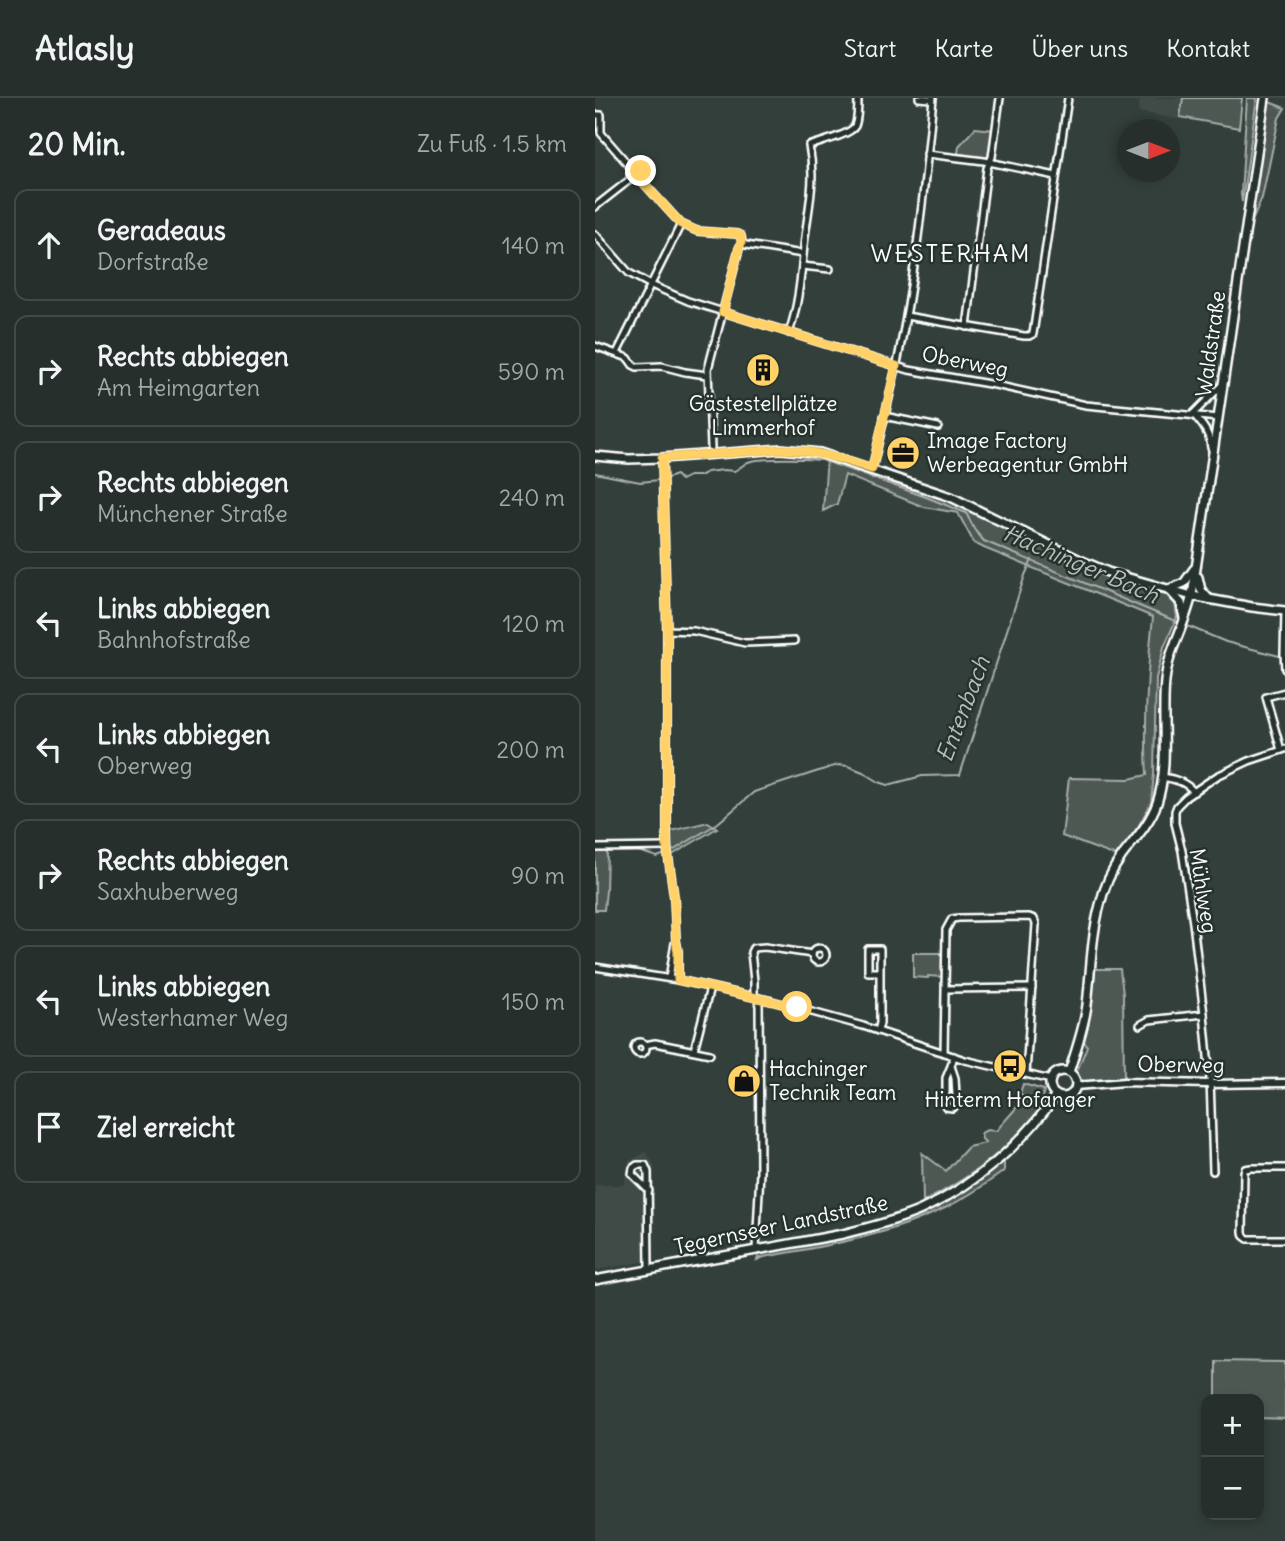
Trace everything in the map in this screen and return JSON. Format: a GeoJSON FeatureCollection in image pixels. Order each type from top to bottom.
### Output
{"type":"FeatureCollection","features":[{"type":"Feature","properties":{"kind":"main road","name":"Waldstraße"},"geometry":{"type":"LineString","coordinates":[[1192,596],[1265,98]]}},
{"type":"Feature","properties":{"kind":"main road"},"geometry":{"type":"LineString","coordinates":[[595,456],[662,458],[781,449],[820,453],[951,497],[1080,561],[1108,572],[1192,596],[1285,611]]}},
{"type":"Feature","properties":{"kind":"main road"},"geometry":{"type":"LineString","coordinates":[[1169,590],[1184,583],[1197,562]]}},
{"type":"Feature","properties":{"kind":"main road"},"geometry":{"type":"LineString","coordinates":[[1197,562],[1201,590],[1209,599]]}},
{"type":"Feature","properties":{"kind":"main road"},"geometry":{"type":"LineString","coordinates":[[1169,590],[1181,603],[1184,622]]}},
{"type":"Feature","properties":{"kind":"main road"},"geometry":{"type":"LineString","coordinates":[[1069,1072],[1086,1015],[1092,944],[1100,903],[1114,868],[1157,805],[1163,776],[1165,681],[1170,658],[1192,596]]}},
{"type":"Feature","properties":{"kind":"main road"},"geometry":{"type":"LineString","coordinates":[[1056,1095],[1051,1088],[1051,1080],[1058,1072],[1069,1072],[1074,1077],[1076,1086]]}},
{"type":"Feature","properties":{"kind":"main road","name":"Tegernseer Landstraße"},"geometry":{"type":"LineString","coordinates":[[595,1280],[843,1234],[921,1210],[976,1177],[1011,1149],[1029,1131],[1056,1095],[1068,1096],[1076,1086]]}},
{"type":"Feature","properties":{"kind":"street"},"geometry":{"type":"LineString","coordinates":[[789,333],[797,308],[813,179],[809,146],[852,130],[858,98]]}},
{"type":"Feature","properties":{"kind":"street"},"geometry":{"type":"LineString","coordinates":[[872,469],[906,316],[927,154],[932,99],[919,98]]}},
{"type":"Feature","properties":{"kind":"street"},"geometry":{"type":"LineString","coordinates":[[967,327],[987,168],[1000,98]]}},
{"type":"Feature","properties":{"kind":"street"},"geometry":{"type":"LineString","coordinates":[[906,316],[1029,336],[1033,334],[1068,99]]}},
{"type":"Feature","properties":{"kind":"street"},"geometry":{"type":"LineString","coordinates":[[595,115],[601,115],[601,133],[633,170]]}},
{"type":"Feature","properties":{"kind":"street"},"geometry":{"type":"LineString","coordinates":[[927,154],[990,162],[1056,176]]}},
{"type":"Feature","properties":{"kind":"street"},"geometry":{"type":"LineString","coordinates":[[632,178],[633,170]]}},
{"type":"Feature","properties":{"kind":"street"},"geometry":{"type":"LineString","coordinates":[[633,170],[640,170],[640,179]]}},
{"type":"Feature","properties":{"kind":"street"},"geometry":{"type":"LineString","coordinates":[[632,178],[640,179]]}},
{"type":"Feature","properties":{"kind":"street"},"geometry":{"type":"LineString","coordinates":[[595,208],[632,178]]}},
{"type":"Feature","properties":{"kind":"street"},"geometry":{"type":"LineString","coordinates":[[640,179],[681,224],[697,231],[741,236],[707,375],[711,448]]}},
{"type":"Feature","properties":{"kind":"street"},"geometry":{"type":"LineString","coordinates":[[617,354],[681,224]]}},
{"type":"Feature","properties":{"kind":"street","name":"Oberweg"},"geometry":{"type":"LineString","coordinates":[[595,234],[629,273],[651,285],[688,301],[896,366],[1078,404],[1218,418]]}},
{"type":"Feature","properties":{"kind":"street"},"geometry":{"type":"LineString","coordinates":[[741,243],[803,254]]}},
{"type":"Feature","properties":{"kind":"street"},"geometry":{"type":"LineString","coordinates":[[802,266],[830,269]]}},
{"type":"Feature","properties":{"kind":"street"},"geometry":{"type":"LineString","coordinates":[[595,346],[628,358],[637,368],[663,366],[707,375]]}},
{"type":"Feature","properties":{"kind":"street"},"geometry":{"type":"LineString","coordinates":[[1212,457],[1210,439],[1204,426],[1193,414],[1222,385]]}},
{"type":"Feature","properties":{"kind":"street"},"geometry":{"type":"LineString","coordinates":[[884,416],[938,427]]}},
{"type":"Feature","properties":{"kind":"street"},"geometry":{"type":"LineString","coordinates":[[662,458],[667,630],[667,847],[674,897],[678,980]]}},
{"type":"Feature","properties":{"kind":"street"},"geometry":{"type":"LineString","coordinates":[[1285,611],[1285,669]]}},
{"type":"Feature","properties":{"kind":"street"},"geometry":{"type":"LineString","coordinates":[[667,630],[694,631],[745,643],[794,641]]}},
{"type":"Feature","properties":{"kind":"street"},"geometry":{"type":"LineString","coordinates":[[1283,750],[1266,697],[1285,692]]}},
{"type":"Feature","properties":{"kind":"street","name":"Mühlweg"},"geometry":{"type":"LineString","coordinates":[[1213,1171],[1204,1014],[1192,912],[1175,815],[1177,806],[1204,785],[1238,766],[1283,750]]}},
{"type":"Feature","properties":{"kind":"street"},"geometry":{"type":"LineString","coordinates":[[1163,776],[1178,780],[1194,792]]}},
{"type":"Feature","properties":{"kind":"street"},"geometry":{"type":"LineString","coordinates":[[595,848],[667,847]]}},
{"type":"Feature","properties":{"kind":"street"},"geometry":{"type":"LineString","coordinates":[[944,1053],[948,924],[952,919],[1029,917],[1036,923],[1025,1074]]}},
{"type":"Feature","properties":{"kind":"street"},"geometry":{"type":"LineString","coordinates":[[669,978],[676,940]]}},
{"type":"Feature","properties":{"kind":"street"},"geometry":{"type":"LineString","coordinates":[[755,1250],[760,1172],[757,998],[751,952],[753,948],[765,947],[812,954]]}},
{"type":"Feature","properties":{"kind":"street"},"geometry":{"type":"LineString","coordinates":[[878,1031],[880,1023],[880,972],[880,949],[869,949],[868,972],[880,972]]}},
{"type":"Feature","properties":{"kind":"street"},"geometry":{"type":"LineString","coordinates":[[595,967],[669,978],[797,1007],[954,1056],[1051,1080]]}},
{"type":"Feature","properties":{"kind":"street"},"geometry":{"type":"LineString","coordinates":[[694,1050],[710,988]]}},
{"type":"Feature","properties":{"kind":"street"},"geometry":{"type":"LineString","coordinates":[[946,989],[1032,989]]}},
{"type":"Feature","properties":{"kind":"street"},"geometry":{"type":"LineString","coordinates":[[1140,1025],[1149,1020],[1204,1014]]}},
{"type":"Feature","properties":{"kind":"street"},"geometry":{"type":"LineString","coordinates":[[645,1045],[655,1043],[710,1054]]}},
{"type":"Feature","properties":{"kind":"street"},"geometry":{"type":"LineString","coordinates":[[950,1066],[955,1078],[955,1095],[958,1101],[952,1108],[946,1107],[943,1102],[946,1078],[950,1066],[954,1056]]}},
{"type":"Feature","properties":{"kind":"street","name":"Oberweg"},"geometry":{"type":"LineString","coordinates":[[1076,1086],[1125,1082],[1285,1083]]}},
{"type":"Feature","properties":{"kind":"street"},"geometry":{"type":"LineString","coordinates":[[649,1191],[632,1174],[637,1165],[642,1164],[647,1169],[649,1191],[649,1270]]}},
{"type":"Feature","properties":{"kind":"street"},"geometry":{"type":"LineString","coordinates":[[1285,1168],[1245,1169],[1243,1232],[1248,1239],[1285,1239]]}},
{"type":"Feature","properties":{"kind":"shaded area"},"geometry":{"type":"Polygon","coordinates":[[[1140,98],[1183,98],[1178,119],[1138,112],[1140,98]]]}},
{"type":"Feature","properties":{"kind":"shaded area"},"geometry":{"type":"Polygon","coordinates":[[[1183,98],[1242,98],[1239,128],[1180,117],[1183,98]]]}},
{"type":"Feature","properties":{"kind":"shaded area"},"geometry":{"type":"Polygon","coordinates":[[[1247,98],[1257,98],[1242,202],[1241,194],[1247,98]]]}},
{"type":"Feature","properties":{"kind":"shaded area"},"geometry":{"type":"Polygon","coordinates":[[[1269,102],[1285,108],[1279,118],[1262,198],[1253,219],[1252,217],[1269,102]]]}},
{"type":"Feature","properties":{"kind":"shaded area"},"geometry":{"type":"Polygon","coordinates":[[[975,128],[994,130],[988,158],[958,154],[959,146],[975,128]]]}},
{"type":"Feature","properties":{"kind":"shaded area"},"geometry":{"type":"Polygon","coordinates":[[[827,457],[949,500],[1079,566],[1136,588],[1166,594],[1175,604],[1177,617],[1164,647],[1156,678],[1151,803],[1138,827],[1116,856],[1062,836],[1069,778],[1129,779],[1147,775],[1147,696],[1153,617],[974,543],[958,513],[924,507],[845,475],[837,504],[823,511],[827,457]]]}},
{"type":"Feature","properties":{"kind":"shaded area"},"geometry":{"type":"Polygon","coordinates":[[[708,822],[717,828],[672,855],[671,831],[708,822]]]}},
{"type":"Feature","properties":{"kind":"shaded area"},"geometry":{"type":"Polygon","coordinates":[[[595,852],[607,852],[604,910],[595,910],[595,852]]]}},
{"type":"Feature","properties":{"kind":"shaded area"},"geometry":{"type":"Polygon","coordinates":[[[913,953],[943,953],[942,977],[913,977],[913,953]]]}},
{"type":"Feature","properties":{"kind":"shaded area"},"geometry":{"type":"Polygon","coordinates":[[[1093,969],[1120,969],[1124,1078],[1085,1081],[1079,1079],[1076,1074],[1087,1046],[1084,1041],[1089,1021],[1093,969]]]}},
{"type":"Feature","properties":{"kind":"shaded area"},"geometry":{"type":"Polygon","coordinates":[[[1023,1084],[1044,1090],[1039,1109],[1032,1119],[986,1163],[923,1202],[922,1153],[946,1171],[968,1147],[986,1143],[981,1133],[987,1130],[996,1131],[1025,1098],[1020,1093],[1023,1084]]]}},
{"type":"Feature","properties":{"kind":"shaded area"},"geometry":{"type":"Polygon","coordinates":[[[646,1152],[654,1165],[652,1257],[649,1261],[595,1270],[595,1185],[624,1185],[628,1162],[646,1152]]]}},
{"type":"Feature","properties":{"kind":"shaded area"},"geometry":{"type":"Polygon","coordinates":[[[1004,1161],[1004,1171],[990,1181],[961,1200],[923,1218],[856,1239],[757,1260],[759,1255],[770,1250],[886,1226],[979,1180],[1004,1161]]]}},
{"type":"Feature","properties":{"kind":"shaded area"},"geometry":{"type":"Polygon","coordinates":[[[1216,1361],[1285,1362],[1285,1419],[1264,1418],[1264,1394],[1216,1394],[1216,1361]]]}},
{"type":"Feature","properties":{"kind":"waterway","name":"Hachinger Bach"},"geometry":{"type":"LineString","coordinates":[[665,479],[676,475],[681,480],[707,472],[734,471],[754,460],[822,460],[966,513],[984,541],[1180,623]]}},
{"type":"Feature","properties":{"kind":"waterway","name":"Hachinger Bach"},"geometry":{"type":"LineString","coordinates":[[595,473],[640,482],[659,480]]}},
{"type":"Feature","properties":{"kind":"waterway","name":"Entenbach"},"geometry":{"type":"LineString","coordinates":[[674,850],[718,823],[754,792],[831,767],[848,766],[888,785],[922,776],[960,775],[1032,560]]}},
{"type":"Feature","properties":{"kind":"waterway","name":"Hachinger Bach"},"geometry":{"type":"LineString","coordinates":[[1185,625],[1226,642],[1283,657]]}},
{"type":"Feature","properties":{"kind":"waterway","name":"Entenbach"},"geometry":{"type":"LineString","coordinates":[[595,851],[636,850],[657,857],[663,855]]}},
{"type":"Feature","properties":{"kind":"place","name":"Gästestellplätze Limmerhof"},"geometry":{"type":"Point","coordinates":[763,370]}},
{"type":"Feature","properties":{"kind":"place","name":"Image Factory Werbeagentur GmbH"},"geometry":{"type":"Point","coordinates":[903,453]}},
{"type":"Feature","properties":{"kind":"place","name":"Hinterm Hofanger"},"geometry":{"type":"Point","coordinates":[1010,1066]}},
{"type":"Feature","properties":{"kind":"place","name":"Hachinger Technik Team"},"geometry":{"type":"Point","coordinates":[744,1081]}},
{"type":"Feature","properties":{"kind":"district","name":"WESTERHAM"},"geometry":{"type":"Point","coordinates":[951,254]}},
{"type":"Feature","properties":{"kind":"route"},"geometry":{"type":"LineString","coordinates":[[641,171],[640,179],[681,224],[697,231],[741,236],[723,312],[896,366],[872,469],[820,453],[796,449],[662,458],[667,630],[667,847],[676,919],[678,980],[797,1007]]}}]}
